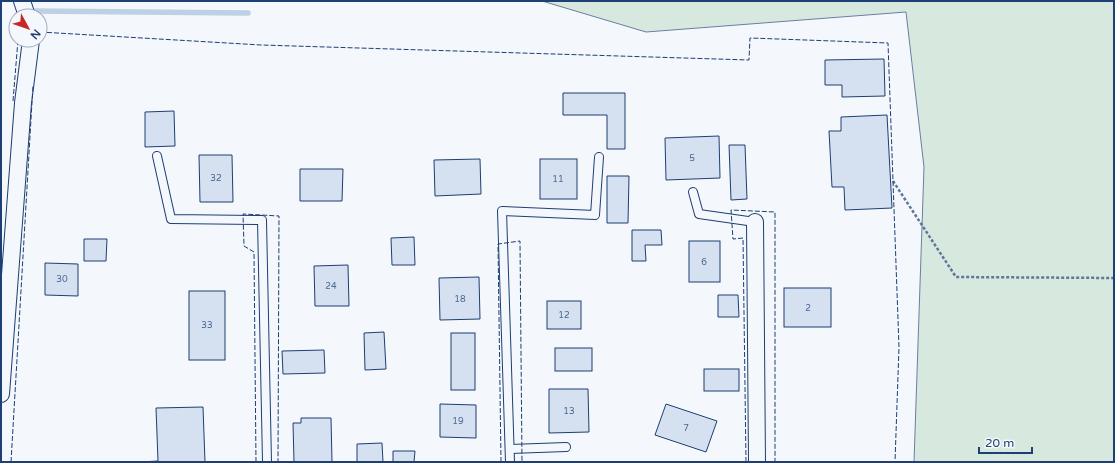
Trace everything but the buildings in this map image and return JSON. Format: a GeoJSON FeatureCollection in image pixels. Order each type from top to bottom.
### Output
{"type":"FeatureCollection","features":[{"type":"Feature","properties":{"kind":"street"},"geometry":{"type":"LineString","coordinates":[[1,394],[23,103],[30,48]]}},
{"type":"Feature","properties":{"kind":"street"},"geometry":{"type":"LineString","coordinates":[[755,222],[757,462]]}},
{"type":"Feature","properties":{"kind":"lane"},"geometry":{"type":"LineString","coordinates":[[157,156],[171,219],[262,220],[267,462]]}},
{"type":"Feature","properties":{"kind":"lane"},"geometry":{"type":"LineString","coordinates":[[510,462],[502,211],[595,215],[599,157]]}},
{"type":"Feature","properties":{"kind":"lane"},"geometry":{"type":"LineString","coordinates":[[693,192],[699,214],[755,222]]}},
{"type":"Feature","properties":{"kind":"lane"},"geometry":{"type":"LineString","coordinates":[[510,449],[566,447]]}},
{"type":"Feature","properties":{"kind":"path"},"geometry":{"type":"LineString","coordinates":[[893,181],[956,277],[1114,278]]}},
{"type":"Feature","properties":{"kind":"shaded area"},"geometry":{"type":"Polygon","coordinates":[[[542,1],[1114,1],[1114,462],[914,462],[924,167],[906,12],[646,32],[542,1]]]}},
{"type":"Feature","properties":{"kind":"waterway"},"geometry":{"type":"LineString","coordinates":[[48,11],[248,13]]}},
{"type":"Feature","properties":{"kind":"fence"},"geometry":{"type":"LineString","coordinates":[[48,32],[261,45],[749,60],[750,38],[888,43],[899,347],[895,462]]}},
{"type":"Feature","properties":{"kind":"fence"},"geometry":{"type":"LineString","coordinates":[[13,101],[17,48]]}},
{"type":"Feature","properties":{"kind":"fence"},"geometry":{"type":"LineString","coordinates":[[11,462],[33,85]]}},
{"type":"Feature","properties":{"kind":"fence"},"geometry":{"type":"LineString","coordinates":[[746,462],[743,238],[733,239],[731,210],[775,212],[775,462]]}},
{"type":"Feature","properties":{"kind":"fence"},"geometry":{"type":"LineString","coordinates":[[256,462],[254,252],[244,246],[243,214],[279,216],[278,462]]}},
{"type":"Feature","properties":{"kind":"fence"},"geometry":{"type":"LineString","coordinates":[[501,462],[498,244],[520,241],[522,462]]}}]}
